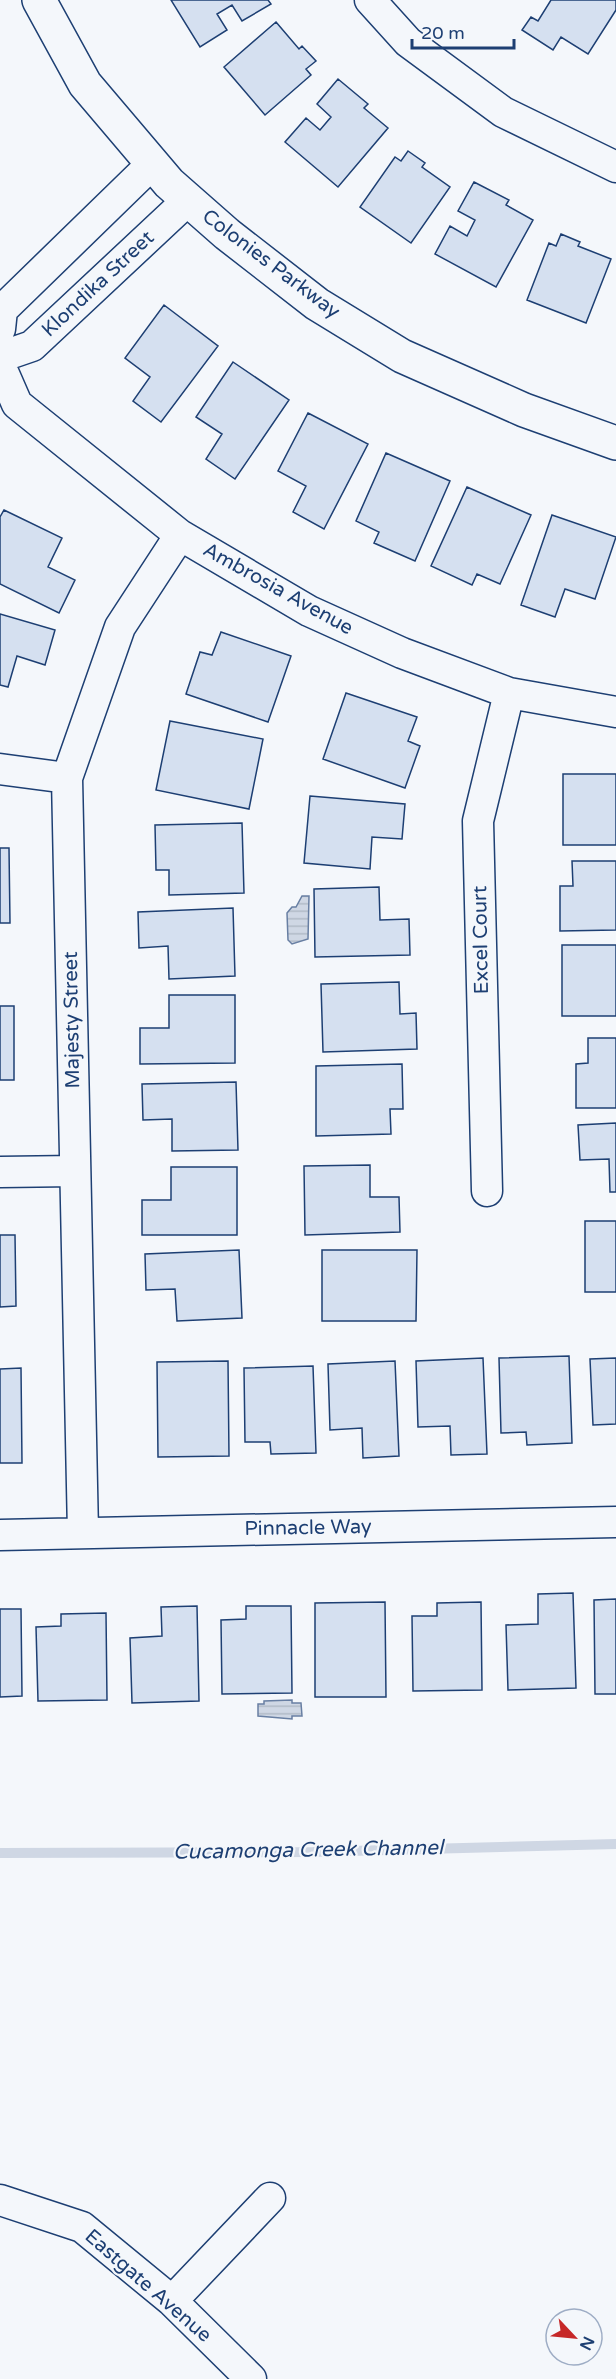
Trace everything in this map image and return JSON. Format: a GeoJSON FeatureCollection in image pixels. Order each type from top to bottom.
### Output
{"type":"FeatureCollection","features":[{"type":"Feature","properties":{"kind":"street","name":"Colonies Parkway"},"geometry":{"type":"LineString","coordinates":[[39,0],[85,84],[153,163],[188,200],[317,304],[402,356],[524,410],[616,443]]}},
{"type":"Feature","properties":{"kind":"street"},"geometry":{"type":"LineString","coordinates":[[370,0],[408,42],[503,112],[616,167]]}},
{"type":"Feature","properties":{"kind":"street"},"geometry":{"type":"LineString","coordinates":[[0,328],[2,310],[153,163]]}},
{"type":"Feature","properties":{"kind":"street","name":"Klondika Street"},"geometry":{"type":"LineString","coordinates":[[0,357],[32,346],[188,200]]}},
{"type":"Feature","properties":{"kind":"street","name":"Ambrosia Avenue"},"geometry":{"type":"LineString","coordinates":[[0,365],[17,404],[180,535],[309,611],[402,653],[509,693],[616,712]]}},
{"type":"Feature","properties":{"kind":"street","name":"Majesty Street"},"geometry":{"type":"LineString","coordinates":[[83,1533],[67,778],[120,627],[180,535]]}},
{"type":"Feature","properties":{"kind":"street","name":"Excel Court"},"geometry":{"type":"LineString","coordinates":[[488,1191],[478,820],[509,693]]}},
{"type":"Feature","properties":{"kind":"street"},"geometry":{"type":"LineString","coordinates":[[0,769],[67,778]]}},
{"type":"Feature","properties":{"kind":"street"},"geometry":{"type":"LineString","coordinates":[[0,1172],[75,1171]]}},
{"type":"Feature","properties":{"kind":"street","name":"Pinnacle Way"},"geometry":{"type":"LineString","coordinates":[[0,1535],[616,1522]]}},
{"type":"Feature","properties":{"kind":"street"},"geometry":{"type":"LineString","coordinates":[[172,2301],[270,2198]]}},
{"type":"Feature","properties":{"kind":"street","name":"Eastgate Avenue"},"geometry":{"type":"LineString","coordinates":[[0,2200],[82,2227],[172,2301],[250,2379]]}},
{"type":"Feature","properties":{"kind":"shaded area"},"geometry":{"type":"Polygon","coordinates":[[[302,896],[309,896],[308,939],[292,944],[288,940],[287,913],[292,907],[296,907],[302,896]]]}},
{"type":"Feature","properties":{"kind":"shaded area"},"geometry":{"type":"Polygon","coordinates":[[[292,1700],[292,1703],[301,1703],[302,1716],[292,1716],[292,1719],[258,1716],[258,1704],[264,1704],[264,1701],[292,1700]]]}},
{"type":"Feature","properties":{"kind":"building"},"geometry":{"type":"Polygon","coordinates":[[[171,0],[268,0],[271,4],[242,21],[232,5],[217,14],[227,30],[200,47],[171,0]]]}},
{"type":"Feature","properties":{"kind":"building"},"geometry":{"type":"Polygon","coordinates":[[[551,0],[616,0],[616,10],[588,54],[561,37],[553,50],[522,30],[531,17],[538,21],[551,0]]]}},
{"type":"Feature","properties":{"kind":"building"},"geometry":{"type":"Polygon","coordinates":[[[276,22],[299,49],[302,46],[316,61],[306,69],[311,75],[265,115],[224,67],[276,22]]]}},
{"type":"Feature","properties":{"kind":"building"},"geometry":{"type":"Polygon","coordinates":[[[338,79],[368,104],[364,108],[388,128],[338,187],[285,142],[306,118],[320,130],[331,117],[317,104],[338,79]]]}},
{"type":"Feature","properties":{"kind":"building"},"geometry":{"type":"Polygon","coordinates":[[[408,151],[425,163],[422,167],[450,187],[411,243],[360,207],[395,157],[401,161],[408,151]]]}},
{"type":"Feature","properties":{"kind":"building"},"geometry":{"type":"Polygon","coordinates":[[[474,182],[509,200],[506,205],[533,220],[496,287],[435,254],[450,226],[467,236],[475,220],[458,211],[474,182]]]}},
{"type":"Feature","properties":{"kind":"building"},"geometry":{"type":"Polygon","coordinates":[[[561,234],[580,242],[578,246],[611,259],[586,323],[527,300],[549,243],[556,246],[561,234]]]}},
{"type":"Feature","properties":{"kind":"building"},"geometry":{"type":"Polygon","coordinates":[[[164,305],[218,346],[161,422],[133,401],[150,377],[125,358],[164,305]]]}},
{"type":"Feature","properties":{"kind":"building"},"geometry":{"type":"Polygon","coordinates":[[[233,362],[289,400],[235,479],[206,459],[222,434],[196,417],[233,362]]]}},
{"type":"Feature","properties":{"kind":"building"},"geometry":{"type":"Polygon","coordinates":[[[308,413],[368,444],[324,529],[293,512],[306,486],[278,471],[308,413]]]}},
{"type":"Feature","properties":{"kind":"building"},"geometry":{"type":"Polygon","coordinates":[[[386,453],[450,481],[415,561],[374,543],[379,532],[356,521],[386,453]]]}},
{"type":"Feature","properties":{"kind":"building"},"geometry":{"type":"Polygon","coordinates":[[[467,487],[531,515],[500,584],[477,574],[472,585],[431,566],[467,487]]]}},
{"type":"Feature","properties":{"kind":"building"},"geometry":{"type":"Polygon","coordinates":[[[4,510],[62,538],[48,567],[75,580],[59,613],[0,584],[0,517],[4,510]]]}},
{"type":"Feature","properties":{"kind":"building"},"geometry":{"type":"Polygon","coordinates":[[[552,515],[616,537],[595,599],[565,589],[555,617],[521,605],[552,515]]]}},
{"type":"Feature","properties":{"kind":"building"},"geometry":{"type":"Polygon","coordinates":[[[0,614],[55,630],[45,665],[17,656],[8,687],[0,685],[0,614]]]}},
{"type":"Feature","properties":{"kind":"building"},"geometry":{"type":"Polygon","coordinates":[[[221,632],[291,656],[268,722],[186,694],[200,652],[212,655],[221,632]]]}},
{"type":"Feature","properties":{"kind":"building"},"geometry":{"type":"Polygon","coordinates":[[[346,693],[417,717],[408,741],[420,746],[405,788],[323,759],[346,693]]]}},
{"type":"Feature","properties":{"kind":"building"},"geometry":{"type":"Polygon","coordinates":[[[170,721],[263,739],[249,809],[156,790],[170,721]]]}},
{"type":"Feature","properties":{"kind":"building"},"geometry":{"type":"Polygon","coordinates":[[[563,774],[616,774],[616,845],[563,845],[563,774]]]}},
{"type":"Feature","properties":{"kind":"building"},"geometry":{"type":"Polygon","coordinates":[[[310,796],[405,804],[402,839],[372,837],[370,869],[304,863],[310,796]]]}},
{"type":"Feature","properties":{"kind":"building"},"geometry":{"type":"Polygon","coordinates":[[[242,823],[244,893],[169,895],[169,870],[156,870],[155,825],[242,823]]]}},
{"type":"Feature","properties":{"kind":"building"},"geometry":{"type":"Polygon","coordinates":[[[0,848],[9,848],[10,923],[0,923],[0,848]]]}},
{"type":"Feature","properties":{"kind":"building"},"geometry":{"type":"Polygon","coordinates":[[[572,861],[616,861],[616,930],[560,931],[560,886],[573,886],[572,861]]]}},
{"type":"Feature","properties":{"kind":"building"},"geometry":{"type":"Polygon","coordinates":[[[379,887],[380,920],[409,919],[410,955],[315,957],[314,889],[379,887]]]}},
{"type":"Feature","properties":{"kind":"building"},"geometry":{"type":"Polygon","coordinates":[[[233,908],[235,976],[169,979],[168,946],[139,948],[138,912],[233,908]]]}},
{"type":"Feature","properties":{"kind":"building"},"geometry":{"type":"Polygon","coordinates":[[[562,945],[616,945],[616,1016],[562,1016],[562,945]]]}},
{"type":"Feature","properties":{"kind":"building"},"geometry":{"type":"Polygon","coordinates":[[[399,982],[400,1014],[416,1013],[417,1049],[323,1052],[321,984],[399,982]]]}},
{"type":"Feature","properties":{"kind":"building"},"geometry":{"type":"Polygon","coordinates":[[[169,995],[235,995],[235,1063],[140,1064],[140,1028],[169,1028],[169,995]]]}},
{"type":"Feature","properties":{"kind":"building"},"geometry":{"type":"Polygon","coordinates":[[[0,1006],[14,1006],[14,1080],[0,1080],[0,1006]]]}},
{"type":"Feature","properties":{"kind":"building"},"geometry":{"type":"Polygon","coordinates":[[[588,1038],[616,1038],[616,1108],[576,1108],[576,1064],[588,1063],[588,1038]]]}},
{"type":"Feature","properties":{"kind":"building"},"geometry":{"type":"Polygon","coordinates":[[[402,1064],[403,1109],[390,1109],[391,1134],[316,1136],[316,1066],[402,1064]]]}},
{"type":"Feature","properties":{"kind":"building"},"geometry":{"type":"Polygon","coordinates":[[[236,1082],[238,1150],[172,1151],[172,1119],[143,1120],[142,1084],[236,1082]]]}},
{"type":"Feature","properties":{"kind":"building"},"geometry":{"type":"Polygon","coordinates":[[[616,1123],[616,1192],[610,1192],[609,1159],[580,1160],[578,1125],[616,1123]]]}},
{"type":"Feature","properties":{"kind":"building"},"geometry":{"type":"Polygon","coordinates":[[[370,1165],[370,1197],[399,1197],[400,1232],[305,1235],[304,1166],[370,1165]]]}},
{"type":"Feature","properties":{"kind":"building"},"geometry":{"type":"Polygon","coordinates":[[[171,1167],[237,1167],[237,1235],[142,1235],[142,1200],[171,1200],[171,1167]]]}},
{"type":"Feature","properties":{"kind":"building"},"geometry":{"type":"Polygon","coordinates":[[[585,1221],[616,1221],[616,1292],[585,1292],[585,1221]]]}},
{"type":"Feature","properties":{"kind":"building"},"geometry":{"type":"Polygon","coordinates":[[[0,1235],[15,1235],[16,1306],[0,1307],[0,1235]]]}},
{"type":"Feature","properties":{"kind":"building"},"geometry":{"type":"Polygon","coordinates":[[[239,1250],[242,1318],[177,1321],[175,1289],[146,1290],[145,1254],[239,1250]]]}},
{"type":"Feature","properties":{"kind":"building"},"geometry":{"type":"Polygon","coordinates":[[[322,1250],[417,1250],[416,1321],[322,1321],[322,1250]]]}},
{"type":"Feature","properties":{"kind":"building"},"geometry":{"type":"Polygon","coordinates":[[[569,1356],[572,1443],[527,1445],[526,1432],[501,1433],[499,1358],[569,1356]]]}},
{"type":"Feature","properties":{"kind":"building"},"geometry":{"type":"Polygon","coordinates":[[[483,1358],[487,1454],[451,1455],[450,1426],[418,1427],[416,1361],[483,1358]]]}},
{"type":"Feature","properties":{"kind":"building"},"geometry":{"type":"Polygon","coordinates":[[[616,1358],[616,1424],[593,1425],[590,1359],[616,1358]]]}},
{"type":"Feature","properties":{"kind":"building"},"geometry":{"type":"Polygon","coordinates":[[[228,1361],[229,1456],[158,1457],[157,1362],[228,1361]]]}},
{"type":"Feature","properties":{"kind":"building"},"geometry":{"type":"Polygon","coordinates":[[[395,1361],[399,1456],[363,1458],[362,1428],[330,1430],[328,1364],[395,1361]]]}},
{"type":"Feature","properties":{"kind":"building"},"geometry":{"type":"Polygon","coordinates":[[[313,1366],[316,1453],[271,1454],[270,1442],[245,1442],[244,1368],[313,1366]]]}},
{"type":"Feature","properties":{"kind":"building"},"geometry":{"type":"Polygon","coordinates":[[[21,1368],[22,1463],[0,1463],[0,1369],[21,1368]]]}},
{"type":"Feature","properties":{"kind":"building"},"geometry":{"type":"Polygon","coordinates":[[[573,1593],[576,1688],[508,1690],[506,1625],[538,1624],[538,1594],[573,1593]]]}},
{"type":"Feature","properties":{"kind":"building"},"geometry":{"type":"Polygon","coordinates":[[[616,1599],[616,1694],[595,1694],[594,1600],[616,1599]]]}},
{"type":"Feature","properties":{"kind":"building"},"geometry":{"type":"Polygon","coordinates":[[[385,1602],[386,1697],[315,1697],[315,1603],[385,1602]]]}},
{"type":"Feature","properties":{"kind":"building"},"geometry":{"type":"Polygon","coordinates":[[[481,1602],[482,1690],[413,1691],[412,1616],[437,1616],[437,1603],[481,1602]]]}},
{"type":"Feature","properties":{"kind":"building"},"geometry":{"type":"Polygon","coordinates":[[[197,1606],[199,1701],[132,1703],[130,1638],[162,1636],[161,1607],[197,1606]]]}},
{"type":"Feature","properties":{"kind":"building"},"geometry":{"type":"Polygon","coordinates":[[[246,1606],[291,1606],[292,1693],[222,1694],[221,1620],[246,1619],[246,1606]]]}},
{"type":"Feature","properties":{"kind":"building"},"geometry":{"type":"Polygon","coordinates":[[[0,1609],[21,1609],[22,1696],[0,1697],[0,1609]]]}},
{"type":"Feature","properties":{"kind":"building"},"geometry":{"type":"Polygon","coordinates":[[[106,1613],[107,1700],[38,1701],[36,1627],[61,1626],[61,1614],[106,1613]]]}},
{"type":"Feature","properties":{"kind":"waterway","name":"Cucamonga Creek Channel"},"geometry":{"type":"LineString","coordinates":[[0,1853],[313,1852],[616,1844]]}}]}
